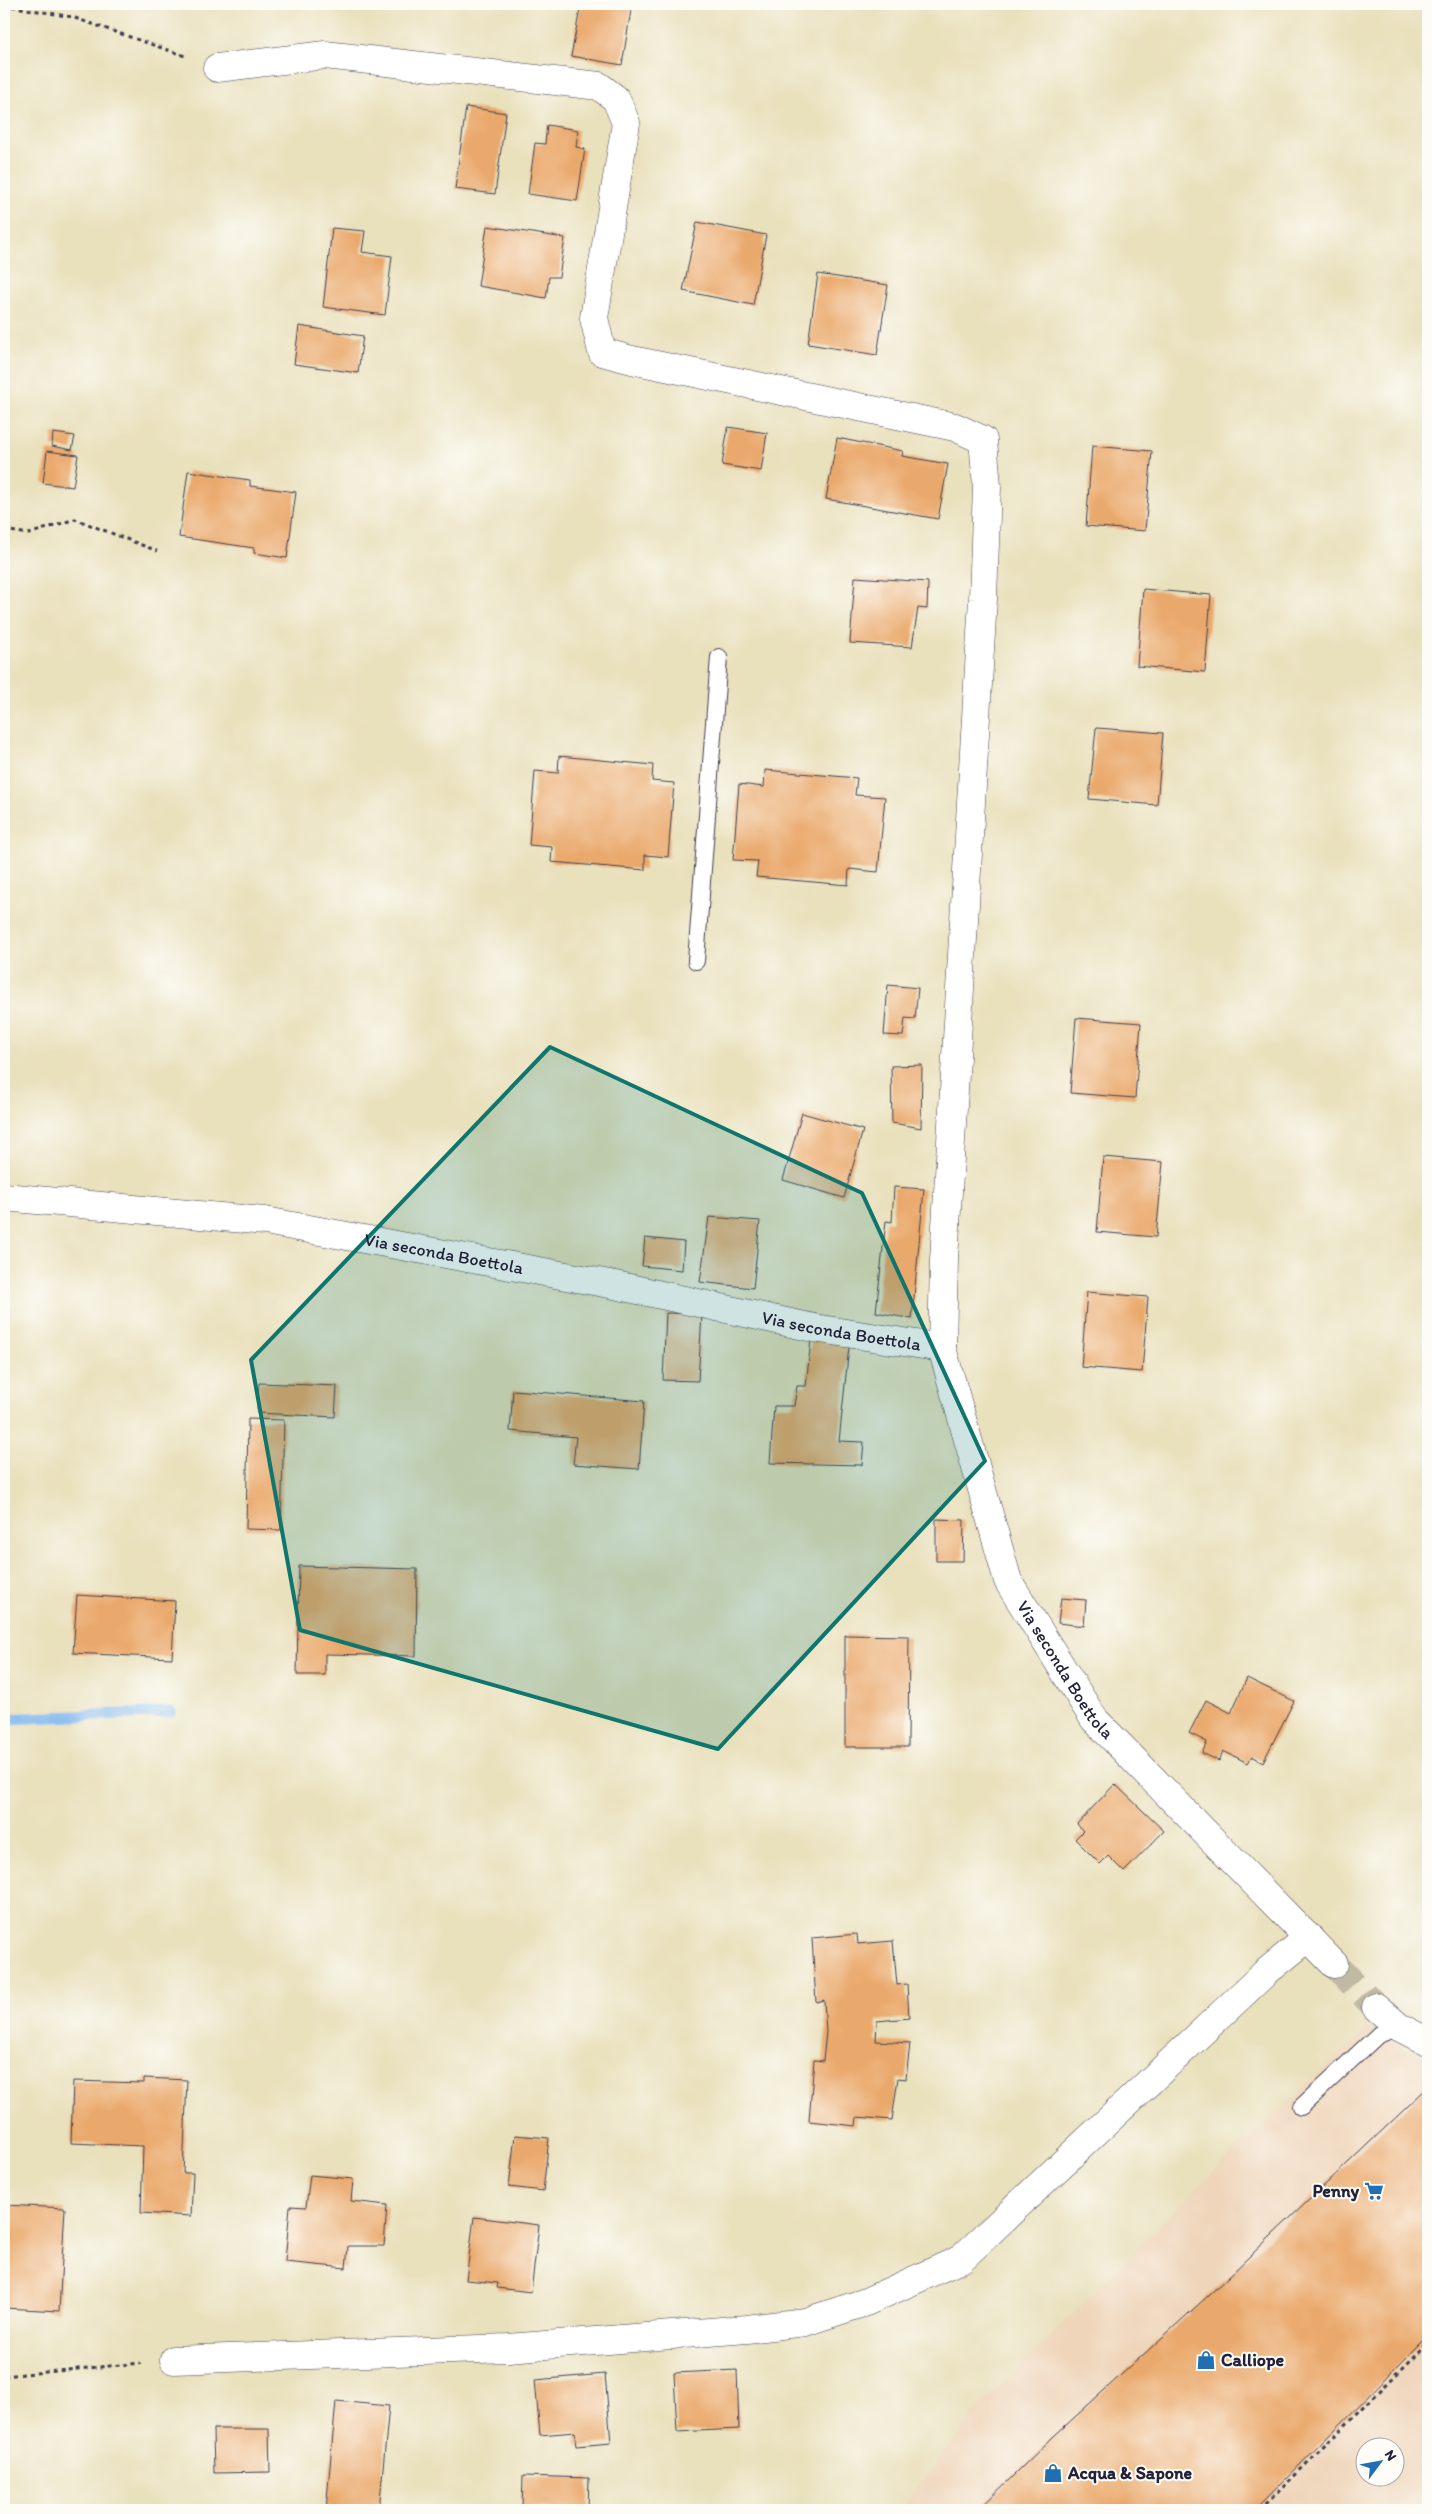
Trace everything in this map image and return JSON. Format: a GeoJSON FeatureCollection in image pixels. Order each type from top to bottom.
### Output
{"type":"FeatureCollection","features":[{"type":"Feature","properties":{"kind":"street"},"geometry":{"type":"LineString","coordinates":[[218,68],[325,55],[599,86],[616,99],[626,123],[594,318],[602,352],[632,360],[955,427],[983,440],[987,486],[983,599],[944,1260],[942,1348]]}},
{"type":"Feature","properties":{"kind":"street","name":"Via seconda Boettola"},"geometry":{"type":"LineString","coordinates":[[4,1197],[264,1221],[615,1285],[814,1328],[942,1348],[1008,1581],[1094,1718],[1334,1964]]}},
{"type":"Feature","properties":{"kind":"street"},"geometry":{"type":"LineString","coordinates":[[174,2360],[508,2348],[746,2329],[805,2322],[866,2302],[962,2258],[1265,1973],[1308,1938]]}},
{"type":"Feature","properties":{"kind":"street"},"geometry":{"type":"LineString","coordinates":[[1376,2007],[1400,2027],[1428,2042]]}},
{"type":"Feature","properties":{"kind":"lane"},"geometry":{"type":"LineString","coordinates":[[696,962],[719,657]]}},
{"type":"Feature","properties":{"kind":"lane"},"geometry":{"type":"LineString","coordinates":[[1301,2107],[1378,2035],[1400,2027]]}},
{"type":"Feature","properties":{"kind":"path"},"geometry":{"type":"LineString","coordinates":[[4,5],[72,16],[218,68]]}},
{"type":"Feature","properties":{"kind":"path"},"geometry":{"type":"LineString","coordinates":[[4,530],[29,534],[74,519],[157,551]]}},
{"type":"Feature","properties":{"kind":"path"},"geometry":{"type":"LineString","coordinates":[[1260,2510],[1428,2343]]}},
{"type":"Feature","properties":{"kind":"path"},"geometry":{"type":"LineString","coordinates":[[4,2376],[174,2360]]}},
{"type":"Feature","properties":{"kind":"highlighted area"},"geometry":{"type":"Polygon","coordinates":[[[550,1047],[862,1193],[985,1461],[718,1749],[300,1630],[251,1360],[550,1047]]]}},
{"type":"Feature","properties":{"kind":"shaded area"},"geometry":{"type":"Polygon","coordinates":[[[1367,2029],[1428,2059],[1428,2510],[900,2510],[980,2407],[1230,2155],[1367,2029]]]}},
{"type":"Feature","properties":{"kind":"building"},"geometry":{"type":"Polygon","coordinates":[[[581,4],[632,4],[622,65],[571,56],[581,4]]]}},
{"type":"Feature","properties":{"kind":"building"},"geometry":{"type":"Polygon","coordinates":[[[466,107],[506,113],[495,194],[455,189],[466,107]]]}},
{"type":"Feature","properties":{"kind":"building"},"geometry":{"type":"Polygon","coordinates":[[[547,125],[578,130],[576,147],[585,149],[577,201],[528,194],[535,143],[545,144],[547,125]]]}},
{"type":"Feature","properties":{"kind":"building"},"geometry":{"type":"Polygon","coordinates":[[[697,222],[766,235],[753,305],[683,291],[697,222]]]}},
{"type":"Feature","properties":{"kind":"building"},"geometry":{"type":"Polygon","coordinates":[[[487,226],[565,238],[559,277],[549,277],[546,298],[478,286],[487,226]]]}},
{"type":"Feature","properties":{"kind":"building"},"geometry":{"type":"Polygon","coordinates":[[[332,228],[365,231],[362,252],[392,256],[385,315],[323,307],[332,228]]]}},
{"type":"Feature","properties":{"kind":"building"},"geometry":{"type":"Polygon","coordinates":[[[818,274],[888,285],[877,355],[808,344],[818,274]]]}},
{"type":"Feature","properties":{"kind":"building"},"geometry":{"type":"Polygon","coordinates":[[[299,326],[363,336],[358,373],[294,364],[299,326]]]}},
{"type":"Feature","properties":{"kind":"building"},"geometry":{"type":"Polygon","coordinates":[[[728,427],[767,433],[761,471],[722,465],[728,427]]]}},
{"type":"Feature","properties":{"kind":"building"},"geometry":{"type":"Polygon","coordinates":[[[53,433],[75,436],[72,450],[52,446],[53,433]]]}},
{"type":"Feature","properties":{"kind":"building"},"geometry":{"type":"Polygon","coordinates":[[[837,438],[903,451],[902,456],[948,464],[938,519],[826,499],[837,438]]]}},
{"type":"Feature","properties":{"kind":"building"},"geometry":{"type":"Polygon","coordinates":[[[1092,446],[1152,451],[1145,531],[1086,526],[1092,446]]]}},
{"type":"Feature","properties":{"kind":"building"},"geometry":{"type":"Polygon","coordinates":[[[47,451],[78,455],[73,487],[43,483],[47,451]]]}},
{"type":"Feature","properties":{"kind":"building"},"geometry":{"type":"Polygon","coordinates":[[[188,471],[250,480],[250,486],[296,492],[287,558],[254,553],[254,548],[179,537],[188,471]]]}},
{"type":"Feature","properties":{"kind":"building"},"geometry":{"type":"Polygon","coordinates":[[[855,577],[928,582],[927,609],[918,608],[912,647],[850,643],[855,577]]]}},
{"type":"Feature","properties":{"kind":"building"},"geometry":{"type":"Polygon","coordinates":[[[1143,589],[1211,595],[1205,672],[1137,666],[1143,589]]]}},
{"type":"Feature","properties":{"kind":"building"},"geometry":{"type":"Polygon","coordinates":[[[1096,728],[1163,733],[1157,805],[1089,799],[1096,728]]]}},
{"type":"Feature","properties":{"kind":"building"},"geometry":{"type":"Polygon","coordinates":[[[559,756],[653,765],[652,781],[674,783],[668,857],[645,855],[645,870],[551,862],[552,847],[529,845],[535,771],[558,773],[559,756]]]}},
{"type":"Feature","properties":{"kind":"building"},"geometry":{"type":"Polygon","coordinates":[[[765,770],[857,778],[855,795],[885,797],[878,872],[849,869],[848,885],[756,877],[758,861],[733,860],[739,784],[764,787],[765,770]]]}},
{"type":"Feature","properties":{"kind":"building"},"geometry":{"type":"Polygon","coordinates":[[[888,985],[918,988],[915,1019],[905,1018],[903,1036],[884,1035],[888,985]]]}},
{"type":"Feature","properties":{"kind":"building"},"geometry":{"type":"Polygon","coordinates":[[[1076,1018],[1141,1023],[1135,1098],[1070,1093],[1076,1018]]]}},
{"type":"Feature","properties":{"kind":"building"},"geometry":{"type":"Polygon","coordinates":[[[922,1065],[921,1128],[892,1123],[891,1066],[922,1065]]]}},
{"type":"Feature","properties":{"kind":"building"},"geometry":{"type":"Polygon","coordinates":[[[802,1113],[863,1130],[844,1198],[783,1180],[802,1113]]]}},
{"type":"Feature","properties":{"kind":"building"},"geometry":{"type":"Polygon","coordinates":[[[1103,1157],[1163,1162],[1156,1237],[1097,1232],[1103,1157]]]}},
{"type":"Feature","properties":{"kind":"building"},"geometry":{"type":"Polygon","coordinates":[[[894,1187],[924,1189],[912,1319],[876,1312],[886,1221],[892,1222],[894,1187]]]}},
{"type":"Feature","properties":{"kind":"building"},"geometry":{"type":"Polygon","coordinates":[[[709,1217],[760,1221],[753,1288],[700,1282],[709,1217]]]}},
{"type":"Feature","properties":{"kind":"building"},"geometry":{"type":"Polygon","coordinates":[[[645,1238],[684,1242],[682,1270],[642,1266],[645,1238]]]}},
{"type":"Feature","properties":{"kind":"building"},"geometry":{"type":"Polygon","coordinates":[[[1087,1292],[1148,1297],[1142,1372],[1081,1367],[1087,1292]]]}},
{"type":"Feature","properties":{"kind":"building"},"geometry":{"type":"Polygon","coordinates":[[[666,1313],[702,1314],[698,1381],[663,1380],[666,1313]]]}},
{"type":"Feature","properties":{"kind":"building"},"geometry":{"type":"Polygon","coordinates":[[[812,1330],[850,1337],[839,1441],[864,1442],[862,1465],[770,1463],[774,1406],[794,1406],[797,1386],[806,1386],[812,1330]]]}},
{"type":"Feature","properties":{"kind":"building"},"geometry":{"type":"Polygon","coordinates":[[[259,1383],[337,1386],[335,1417],[257,1413],[259,1383]]]}},
{"type":"Feature","properties":{"kind":"building"},"geometry":{"type":"Polygon","coordinates":[[[513,1390],[644,1401],[639,1469],[573,1464],[576,1437],[510,1431],[513,1390]]]}},
{"type":"Feature","properties":{"kind":"building"},"geometry":{"type":"Polygon","coordinates":[[[248,1419],[284,1420],[281,1530],[246,1529],[248,1419]]]}},
{"type":"Feature","properties":{"kind":"building"},"geometry":{"type":"Polygon","coordinates":[[[936,1519],[964,1520],[963,1561],[936,1561],[936,1519]]]}},
{"type":"Feature","properties":{"kind":"building"},"geometry":{"type":"Polygon","coordinates":[[[299,1566],[417,1569],[416,1656],[325,1654],[325,1675],[297,1675],[299,1566]]]}},
{"type":"Feature","properties":{"kind":"building"},"geometry":{"type":"Polygon","coordinates":[[[77,1595],[175,1601],[172,1658],[73,1653],[77,1595]]]}},
{"type":"Feature","properties":{"kind":"building"},"geometry":{"type":"Polygon","coordinates":[[[1061,1598],[1086,1600],[1084,1626],[1058,1623],[1061,1598]]]}},
{"type":"Feature","properties":{"kind":"building"},"geometry":{"type":"Polygon","coordinates":[[[845,1635],[909,1636],[908,1747],[845,1747],[845,1635]]]}},
{"type":"Feature","properties":{"kind":"building"},"geometry":{"type":"Polygon","coordinates":[[[1247,1678],[1294,1701],[1263,1762],[1252,1756],[1248,1763],[1223,1751],[1219,1761],[1202,1753],[1207,1742],[1189,1733],[1206,1700],[1231,1713],[1247,1678]]]}},
{"type":"Feature","properties":{"kind":"building"},"geometry":{"type":"Polygon","coordinates":[[[1115,1784],[1164,1831],[1124,1872],[1108,1856],[1100,1864],[1075,1839],[1083,1831],[1077,1824],[1115,1784]]]}},
{"type":"Feature","properties":{"kind":"building"},"geometry":{"type":"Polygon","coordinates":[[[857,1934],[858,1944],[893,1941],[897,1985],[907,1984],[909,2018],[877,2021],[876,2041],[910,2043],[906,2079],[898,2078],[892,2120],[857,2117],[856,2126],[809,2121],[814,2060],[823,2061],[826,2032],[824,2000],[816,2002],[812,1938],[857,1934]]]}},
{"type":"Feature","properties":{"kind":"building"},"geometry":{"type":"Polygon","coordinates":[[[144,2078],[187,2080],[183,2173],[193,2173],[191,2216],[141,2213],[143,2146],[71,2143],[73,2081],[144,2083],[144,2078]]]}},
{"type":"Feature","properties":{"kind":"building"},"geometry":{"type":"Polygon","coordinates":[[[1428,2087],[1428,2336],[1255,2510],[978,2510],[1054,2436],[1210,2294],[1428,2087]]]}},
{"type":"Feature","properties":{"kind":"building"},"geometry":{"type":"Polygon","coordinates":[[[515,2135],[549,2138],[543,2191],[509,2187],[515,2135]]]}},
{"type":"Feature","properties":{"kind":"building"},"geometry":{"type":"Polygon","coordinates":[[[310,2175],[353,2179],[351,2201],[387,2205],[384,2246],[348,2246],[346,2268],[285,2262],[290,2206],[306,2207],[310,2175]]]}},
{"type":"Feature","properties":{"kind":"building"},"geometry":{"type":"Polygon","coordinates":[[[4,2205],[65,2208],[59,2311],[4,2308],[4,2205]]]}},
{"type":"Feature","properties":{"kind":"building"},"geometry":{"type":"Polygon","coordinates":[[[474,2217],[539,2225],[531,2292],[497,2288],[498,2283],[466,2280],[474,2217]]]}},
{"type":"Feature","properties":{"kind":"building"},"geometry":{"type":"Polygon","coordinates":[[[737,2370],[739,2429],[677,2432],[674,2373],[737,2370]]]}},
{"type":"Feature","properties":{"kind":"building"},"geometry":{"type":"Polygon","coordinates":[[[605,2374],[611,2443],[577,2446],[575,2432],[540,2435],[535,2380],[605,2374]]]}},
{"type":"Feature","properties":{"kind":"building"},"geometry":{"type":"Polygon","coordinates":[[[336,2401],[389,2406],[379,2510],[326,2510],[336,2401]]]}},
{"type":"Feature","properties":{"kind":"building"},"geometry":{"type":"Polygon","coordinates":[[[213,2429],[269,2429],[270,2472],[214,2473],[213,2429]]]}},
{"type":"Feature","properties":{"kind":"building"},"geometry":{"type":"Polygon","coordinates":[[[523,2476],[589,2478],[588,2510],[553,2510],[553,2508],[522,2507],[523,2476]]]}},
{"type":"Feature","properties":{"kind":"waterway"},"geometry":{"type":"LineString","coordinates":[[4,1719],[171,1712]]}},
{"type":"Feature","properties":{"kind":"tunnel"},"geometry":{"type":"LineString","coordinates":[[1334,1964],[1376,2007]]}},
{"type":"Feature","properties":{"kind":"place","name":"Penny"},"geometry":{"type":"Point","coordinates":[1374,2191]}},
{"type":"Feature","properties":{"kind":"place","name":"Calliope"},"geometry":{"type":"Point","coordinates":[1206,2360]}},
{"type":"Feature","properties":{"kind":"place","name":"Acqua & Sapone"},"geometry":{"type":"Point","coordinates":[1053,2473]}}]}
